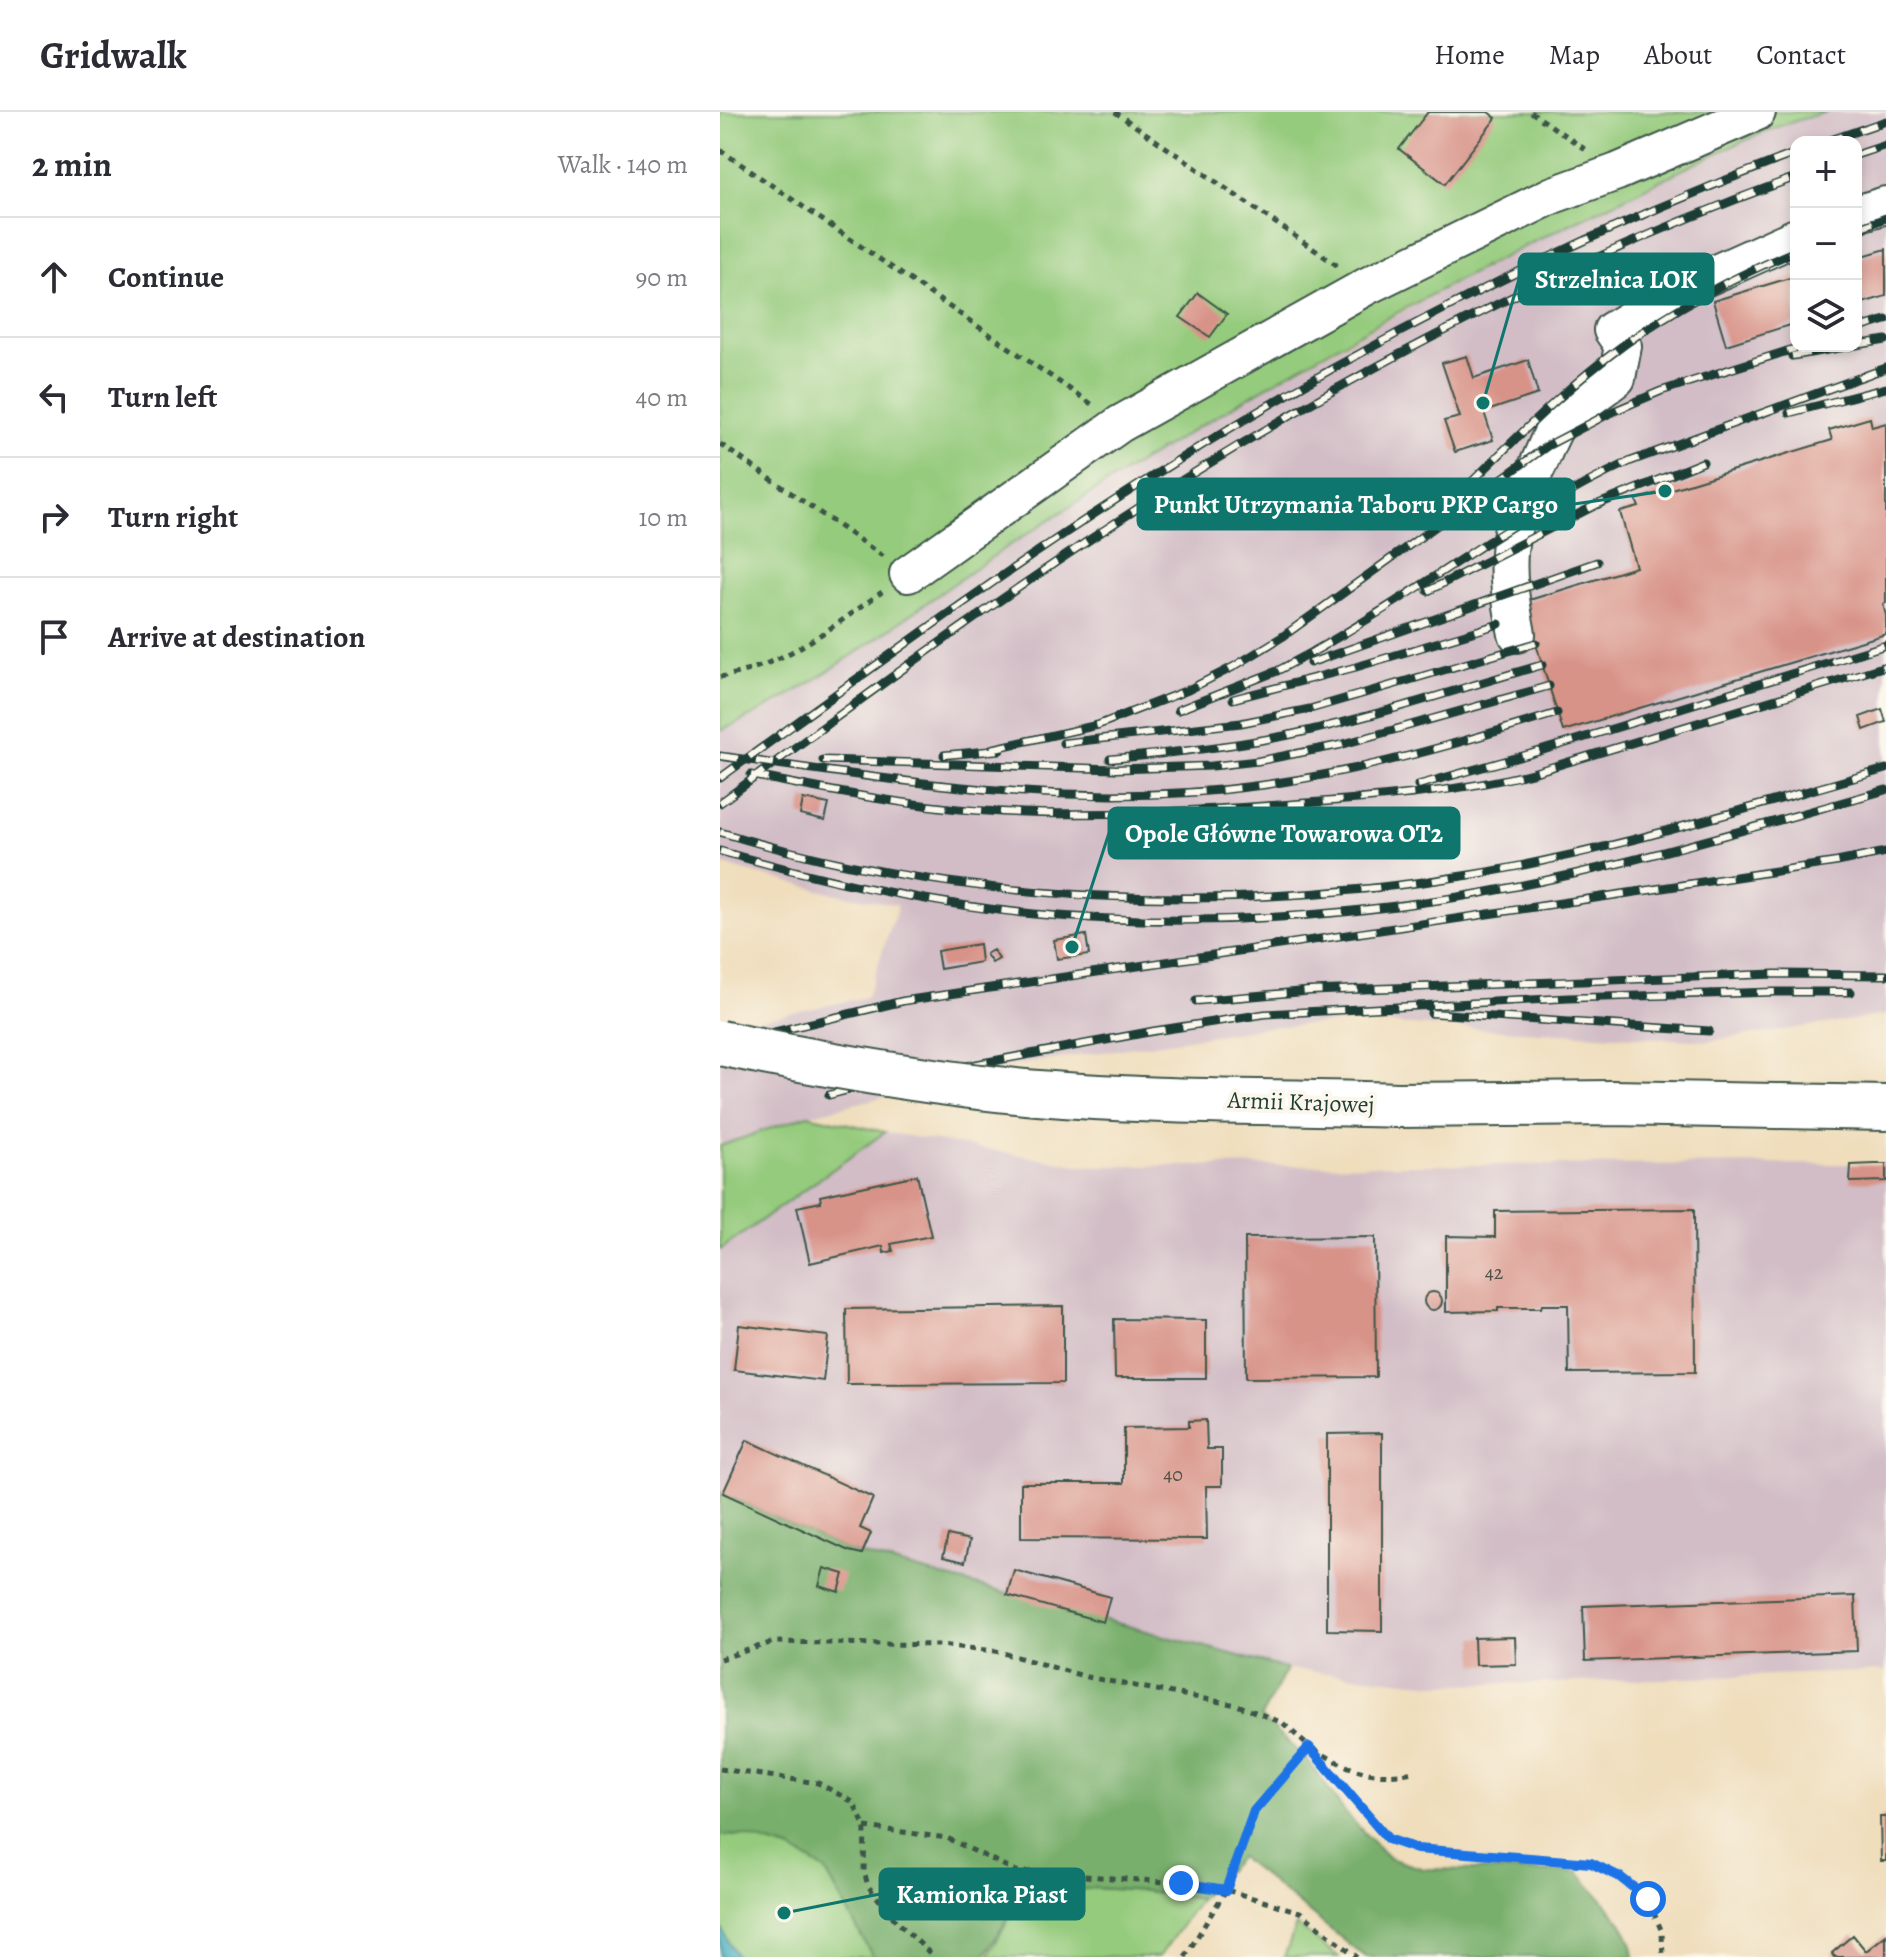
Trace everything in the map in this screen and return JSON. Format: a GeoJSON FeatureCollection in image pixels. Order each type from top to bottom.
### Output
{"type":"FeatureCollection","features":[{"type":"Feature","properties":{"kind":"main road","name":"Armii Krajowej"},"geometry":{"type":"LineString","coordinates":[[720,1043],[877,1074],[990,1089],[1092,1096],[1397,1105],[1612,1103],[1886,1108]]}},
{"type":"Feature","properties":{"kind":"lane"},"geometry":{"type":"LineString","coordinates":[[908,574],[1120,424],[1367,286],[1553,195],[1617,172],[1757,112]]}},
{"type":"Feature","properties":{"kind":"lane"},"geometry":{"type":"LineString","coordinates":[[1862,212],[1886,205]]}},
{"type":"Feature","properties":{"kind":"lane"},"geometry":{"type":"LineString","coordinates":[[1517,634],[1509,579],[1508,550],[1513,524],[1521,499],[1556,427],[1617,378],[1623,346],[1612,330],[1676,291],[1790,240]]}},
{"type":"Feature","properties":{"kind":"path"},"geometry":{"type":"LineString","coordinates":[[1115,112],[1367,286]]}},
{"type":"Feature","properties":{"kind":"path"},"geometry":{"type":"LineString","coordinates":[[1531,112],[1617,172]]}},
{"type":"Feature","properties":{"kind":"path"},"geometry":{"type":"LineString","coordinates":[[720,150],[1120,424]]}},
{"type":"Feature","properties":{"kind":"path"},"geometry":{"type":"LineString","coordinates":[[720,444],[908,574],[781,659],[720,677]]}},
{"type":"Feature","properties":{"kind":"path"},"geometry":{"type":"LineString","coordinates":[[720,1659],[773,1642],[940,1645],[996,1651],[1087,1677],[1237,1705],[1283,1723],[1309,1747],[1388,1839],[1417,1849],[1591,1863],[1620,1877],[1648,1899],[1662,1932],[1663,1957]]}},
{"type":"Feature","properties":{"kind":"path"},"geometry":{"type":"LineString","coordinates":[[1309,1747],[1359,1773],[1388,1777],[1414,1772]]}},
{"type":"Feature","properties":{"kind":"path"},"geometry":{"type":"LineString","coordinates":[[1185,1957],[1226,1890],[1254,1811],[1309,1747]]}},
{"type":"Feature","properties":{"kind":"path"},"geometry":{"type":"LineString","coordinates":[[720,1769],[818,1783],[853,1802],[865,1827],[864,1871],[868,1886],[897,1922],[934,1957]]}},
{"type":"Feature","properties":{"kind":"path"},"geometry":{"type":"LineString","coordinates":[[865,1827],[947,1838],[1016,1871],[1181,1883],[1226,1890],[1300,1912],[1357,1957]]}},
{"type":"Feature","properties":{"kind":"shaded area"},"geometry":{"type":"Polygon","coordinates":[[[1827,112],[1886,112],[1886,1015],[1709,1041],[1353,1022],[1267,1027],[1017,1065],[808,1115],[720,1146],[720,1031],[867,997],[898,905],[827,892],[720,864],[720,731],[765,711],[996,554],[1238,403],[1510,252],[1774,128],[1827,112]]]}},
{"type":"Feature","properties":{"kind":"shaded area"},"geometry":{"type":"Polygon","coordinates":[[[885,1132],[1083,1166],[1886,1164],[1886,1671],[1436,1684],[1287,1669],[849,1551],[720,1492],[720,1250],[885,1132]]]}},
{"type":"Feature","properties":{"kind":"green space"},"geometry":{"type":"Polygon","coordinates":[[[720,112],[1827,112],[1731,146],[1459,280],[1310,361],[1021,538],[800,689],[720,731],[720,112]]]}},
{"type":"Feature","properties":{"kind":"green space"},"geometry":{"type":"Polygon","coordinates":[[[808,1115],[885,1132],[720,1250],[720,1146],[808,1115]]]}},
{"type":"Feature","properties":{"kind":"green space"},"geometry":{"type":"Polygon","coordinates":[[[720,1492],[849,1551],[1287,1669],[1261,1717],[1308,1761],[1347,1815],[1389,1858],[1424,1869],[1578,1872],[1621,1922],[1634,1957],[1365,1957],[1240,1857],[1200,1899],[1146,1891],[1093,1888],[1021,1897],[984,1957],[873,1957],[825,1870],[792,1850],[745,1836],[720,1835],[720,1492]]]}},
{"type":"Feature","properties":{"kind":"green space"},"geometry":{"type":"Polygon","coordinates":[[[720,1835],[745,1836],[792,1850],[825,1870],[873,1957],[720,1957],[720,1835]]]}},
{"type":"Feature","properties":{"kind":"green space"},"geometry":{"type":"Polygon","coordinates":[[[1093,1888],[1146,1891],[1200,1899],[1159,1957],[988,1957],[1020,1897],[1093,1888]]]}},
{"type":"Feature","properties":{"kind":"green space"},"geometry":{"type":"Polygon","coordinates":[[[1296,1925],[1339,1957],[1284,1957],[1296,1925]]]}},
{"type":"Feature","properties":{"kind":"water"},"geometry":{"type":"Polygon","coordinates":[[[720,1926],[737,1957],[720,1957],[720,1926]]]}},
{"type":"Feature","properties":{"kind":"building"},"geometry":{"type":"Polygon","coordinates":[[[1428,112],[1488,112],[1496,118],[1445,184],[1399,149],[1428,112]]]}},
{"type":"Feature","properties":{"kind":"building"},"geometry":{"type":"Polygon","coordinates":[[[1886,249],[1886,296],[1862,303],[1862,280],[1862,256],[1886,249]]]}},
{"type":"Feature","properties":{"kind":"building"},"geometry":{"type":"Polygon","coordinates":[[[1790,278],[1790,325],[1726,345],[1713,301],[1790,278]]]}},
{"type":"Feature","properties":{"kind":"building"},"geometry":{"type":"Polygon","coordinates":[[[1198,293],[1227,314],[1210,337],[1180,317],[1198,293]]]}},
{"type":"Feature","properties":{"kind":"building"},"geometry":{"type":"Polygon","coordinates":[[[1467,356],[1474,378],[1528,360],[1538,394],[1484,412],[1493,440],[1455,452],[1444,421],[1460,417],[1442,363],[1467,356]]]}},
{"type":"Feature","properties":{"kind":"building"},"geometry":{"type":"Polygon","coordinates":[[[1870,418],[1872,427],[1886,423],[1886,603],[1883,604],[1886,634],[1563,731],[1523,602],[1636,567],[1620,512],[1639,507],[1636,500],[1832,440],[1829,430],[1870,418]]]}},
{"type":"Feature","properties":{"kind":"building"},"geometry":{"type":"Polygon","coordinates":[[[1882,709],[1886,722],[1864,730],[1860,717],[1882,709]]]}},
{"type":"Feature","properties":{"kind":"building"},"geometry":{"type":"Polygon","coordinates":[[[803,799],[829,804],[825,821],[800,815],[803,799]]]}},
{"type":"Feature","properties":{"kind":"building"},"geometry":{"type":"Polygon","coordinates":[[[1086,935],[1089,955],[1057,959],[1054,940],[1086,935]]]}},
{"type":"Feature","properties":{"kind":"building"},"geometry":{"type":"Polygon","coordinates":[[[979,944],[981,962],[940,969],[937,951],[979,944]]]}},
{"type":"Feature","properties":{"kind":"building"},"geometry":{"type":"Polygon","coordinates":[[[993,950],[999,959],[992,963],[986,954],[993,950]]]}},
{"type":"Feature","properties":{"kind":"building"},"geometry":{"type":"Polygon","coordinates":[[[1886,1164],[1886,1181],[1850,1182],[1851,1165],[1886,1164]]]}},
{"type":"Feature","properties":{"kind":"building"},"geometry":{"type":"Polygon","coordinates":[[[917,1175],[931,1236],[891,1244],[893,1251],[884,1253],[883,1246],[810,1263],[797,1207],[821,1202],[820,1196],[917,1175]]]}},
{"type":"Feature","properties":{"kind":"building"},"geometry":{"type":"Polygon","coordinates":[[[1694,1209],[1695,1372],[1569,1373],[1568,1305],[1446,1312],[1446,1236],[1495,1237],[1495,1211],[1694,1209]]]}},
{"type":"Feature","properties":{"kind":"building"},"geometry":{"type":"Polygon","coordinates":[[[1375,1237],[1376,1377],[1246,1378],[1245,1238],[1375,1237]]]}},
{"type":"Feature","properties":{"kind":"building"},"geometry":{"type":"Polygon","coordinates":[[[1429,1292],[1437,1292],[1442,1301],[1440,1308],[1429,1310],[1424,1305],[1424,1297],[1429,1292]]]}},
{"type":"Feature","properties":{"kind":"building"},"geometry":{"type":"Polygon","coordinates":[[[1063,1306],[1063,1383],[847,1384],[846,1309],[1063,1306]]]}},
{"type":"Feature","properties":{"kind":"building"},"geometry":{"type":"Polygon","coordinates":[[[1114,1319],[1206,1320],[1206,1378],[1115,1378],[1114,1319]]]}},
{"type":"Feature","properties":{"kind":"building"},"geometry":{"type":"Polygon","coordinates":[[[739,1325],[828,1336],[823,1381],[734,1370],[739,1325]]]}},
{"type":"Feature","properties":{"kind":"building"},"geometry":{"type":"Polygon","coordinates":[[[1206,1420],[1207,1449],[1222,1449],[1222,1486],[1206,1486],[1207,1539],[1021,1538],[1021,1483],[1124,1483],[1124,1428],[1189,1427],[1189,1421],[1206,1420]]]}},
{"type":"Feature","properties":{"kind":"building"},"geometry":{"type":"Polygon","coordinates":[[[1382,1433],[1382,1631],[1327,1630],[1327,1434],[1382,1433]]]}},
{"type":"Feature","properties":{"kind":"building"},"geometry":{"type":"Polygon","coordinates":[[[747,1440],[873,1498],[860,1528],[871,1533],[862,1554],[849,1551],[723,1493],[747,1440]]]}},
{"type":"Feature","properties":{"kind":"building"},"geometry":{"type":"Polygon","coordinates":[[[948,1535],[970,1540],[965,1562],[943,1557],[948,1535]]]}},
{"type":"Feature","properties":{"kind":"building"},"geometry":{"type":"Polygon","coordinates":[[[824,1568],[844,1574],[839,1592],[819,1586],[824,1568]]]}},
{"type":"Feature","properties":{"kind":"building"},"geometry":{"type":"Polygon","coordinates":[[[1014,1570],[1110,1597],[1103,1622],[1007,1595],[1014,1570]]]}},
{"type":"Feature","properties":{"kind":"building"},"geometry":{"type":"Polygon","coordinates":[[[1855,1596],[1857,1651],[1585,1661],[1583,1606],[1855,1596]]]}},
{"type":"Feature","properties":{"kind":"building"},"geometry":{"type":"Polygon","coordinates":[[[1515,1637],[1516,1664],[1475,1665],[1474,1638],[1515,1637]]]}},
{"type":"Feature","properties":{"kind":"building"},"geometry":{"type":"Polygon","coordinates":[[[1880,1817],[1886,1817],[1886,1861],[1881,1861],[1880,1817]]]}},
{"type":"Feature","properties":{"kind":"building"},"geometry":{"type":"Polygon","coordinates":[[[1853,1935],[1866,1951],[1886,1935],[1886,1957],[1835,1957],[1832,1953],[1853,1935]]]}},
{"type":"Feature","properties":{"kind":"railway"},"geometry":{"type":"LineString","coordinates":[[1842,136],[1886,121]]}},
{"type":"Feature","properties":{"kind":"railway"},"geometry":{"type":"LineString","coordinates":[[1862,153],[1886,145]]}},
{"type":"Feature","properties":{"kind":"railway"},"geometry":{"type":"LineString","coordinates":[[720,778],[1026,559],[1210,440],[1290,393],[1538,262],[1623,223],[1790,155]]}},
{"type":"Feature","properties":{"kind":"railway"},"geometry":{"type":"LineString","coordinates":[[720,803],[1019,587],[1142,505],[1275,424],[1493,306],[1643,237],[1790,179]]}},
{"type":"Feature","properties":{"kind":"railway"},"geometry":{"type":"LineString","coordinates":[[1862,227],[1886,218]]}},
{"type":"Feature","properties":{"kind":"railway"},"geometry":{"type":"LineString","coordinates":[[1444,509],[1554,403],[1625,344],[1708,293],[1790,254]]}},
{"type":"Feature","properties":{"kind":"railway"},"geometry":{"type":"LineString","coordinates":[[1862,327],[1886,320]]}},
{"type":"Feature","properties":{"kind":"railway"},"geometry":{"type":"LineString","coordinates":[[1862,344],[1886,340]]}},
{"type":"Feature","properties":{"kind":"railway"},"geometry":{"type":"LineString","coordinates":[[991,749],[1098,725],[1188,690],[1282,637],[1547,446],[1661,391],[1790,350]]}},
{"type":"Feature","properties":{"kind":"railway"},"geometry":{"type":"LineString","coordinates":[[1792,356],[1816,352]]}},
{"type":"Feature","properties":{"kind":"railway"},"geometry":{"type":"LineString","coordinates":[[1314,651],[1549,504],[1631,461],[1886,368]]}},
{"type":"Feature","properties":{"kind":"railway"},"geometry":{"type":"LineString","coordinates":[[1789,413],[1886,388]]}},
{"type":"Feature","properties":{"kind":"railway"},"geometry":{"type":"LineString","coordinates":[[1428,591],[1596,505],[1703,462]]}},
{"type":"Feature","properties":{"kind":"railway"},"geometry":{"type":"LineString","coordinates":[[1310,663],[1597,562]]}},
{"type":"Feature","properties":{"kind":"railway"},"geometry":{"type":"LineString","coordinates":[[1233,699],[1356,667],[1499,624]]}},
{"type":"Feature","properties":{"kind":"railway"},"geometry":{"type":"LineString","coordinates":[[1063,743],[1241,723],[1310,709],[1536,643]]}},
{"type":"Feature","properties":{"kind":"railway"},"geometry":{"type":"LineString","coordinates":[[1418,785],[1886,645]]}},
{"type":"Feature","properties":{"kind":"railway"},"geometry":{"type":"LineString","coordinates":[[1178,710],[1277,671],[1322,647]]}},
{"type":"Feature","properties":{"kind":"railway"},"geometry":{"type":"LineString","coordinates":[[1110,759],[1219,747],[1317,729],[1542,665]]}},
{"type":"Feature","properties":{"kind":"railway"},"geometry":{"type":"LineString","coordinates":[[751,775],[908,803],[1038,813],[1184,811],[1383,797],[1443,790],[1532,773],[1886,666]]}},
{"type":"Feature","properties":{"kind":"railway"},"geometry":{"type":"LineString","coordinates":[[823,760],[1116,769],[1212,766],[1258,761],[1340,745],[1549,686]]}},
{"type":"Feature","properties":{"kind":"railway"},"geometry":{"type":"LineString","coordinates":[[720,756],[990,790],[1125,795],[1194,792],[1263,785],[1375,764],[1557,713]]}},
{"type":"Feature","properties":{"kind":"railway"},"geometry":{"type":"LineString","coordinates":[[944,755],[1000,750]]}},
{"type":"Feature","properties":{"kind":"railway"},"geometry":{"type":"LineString","coordinates":[[720,832],[811,856],[904,875],[999,888],[1095,896],[1192,898],[1288,895],[1383,887],[1527,864],[1682,827],[1886,769]]}},
{"type":"Feature","properties":{"kind":"railway"},"geometry":{"type":"LineString","coordinates":[[720,851],[876,890],[994,910],[1135,920],[1237,919],[1389,907],[1552,879],[1664,852],[1886,790]]}},
{"type":"Feature","properties":{"kind":"railway"},"geometry":{"type":"LineString","coordinates":[[720,1045],[903,1001],[1837,862],[1886,852]]}},
{"type":"Feature","properties":{"kind":"railway"},"geometry":{"type":"LineString","coordinates":[[1196,1001],[1310,991],[1775,974],[1886,975]]}},
{"type":"Feature","properties":{"kind":"railway"},"geometry":{"type":"LineString","coordinates":[[829,1095],[875,1083],[1154,1031],[1265,1014],[1569,998],[1851,992]]}},
{"type":"Feature","properties":{"kind":"railway"},"geometry":{"type":"LineString","coordinates":[[1431,1013],[1709,1031]]}},
{"type":"Feature","properties":{"kind":"place","name":"Strzelnica LOK"},"geometry":{"type":"Point","coordinates":[1483,403]}},
{"type":"Feature","properties":{"kind":"place","name":"Punkt Utrzymania Taboru PKP Cargo"},"geometry":{"type":"Point","coordinates":[1665,491]}},
{"type":"Feature","properties":{"kind":"place","name":"Opole Główne Towarowa OT2"},"geometry":{"type":"Point","coordinates":[1072,947]}},
{"type":"Feature","properties":{"kind":"place","name":"Kamionka Piast"},"geometry":{"type":"Point","coordinates":[784,1913]}},
{"type":"Feature","properties":{"kind":"route"},"geometry":{"type":"LineString","coordinates":[[1181,1883],[1226,1890],[1254,1811],[1309,1747],[1388,1839],[1417,1849],[1591,1863],[1620,1877],[1648,1899]]}}]}
